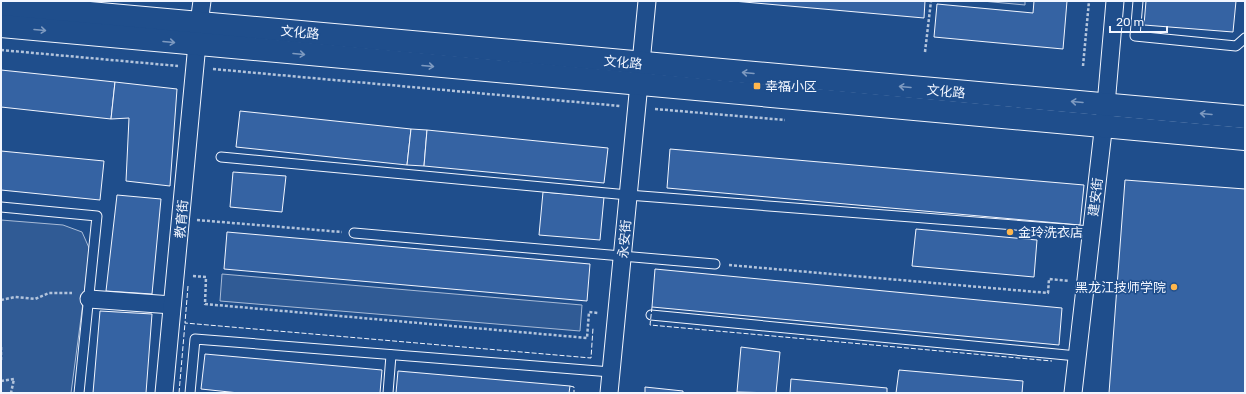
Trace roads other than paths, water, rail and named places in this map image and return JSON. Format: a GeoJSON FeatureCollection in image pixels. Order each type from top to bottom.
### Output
{"type":"FeatureCollection","features":[{"type":"Feature","properties":{"kind":"main road","name":"文化路"},"geometry":{"type":"LineString","coordinates":[[1,5],[1245,117]]}},
{"type":"Feature","properties":{"kind":"main road","name":"文化路"},"geometry":{"type":"LineString","coordinates":[[1,26],[1245,139]]}},
{"type":"Feature","properties":{"kind":"street"},"geometry":{"type":"LineString","coordinates":[[199,23],[202,1]]}},
{"type":"Feature","properties":{"kind":"street"},"geometry":{"type":"LineString","coordinates":[[641,63],[647,1]]}},
{"type":"Feature","properties":{"kind":"street","name":"建安街"},"geometry":{"type":"LineString","coordinates":[[1073,393],[1106,105],[1115,1]]}},
{"type":"Feature","properties":{"kind":"street","name":"教育街"},"geometry":{"type":"LineString","coordinates":[[164,393],[197,44]]}},
{"type":"Feature","properties":{"kind":"street","name":"永安街"},"geometry":{"type":"LineString","coordinates":[[609,393],[641,63]]}},
{"type":"Feature","properties":{"kind":"street"},"geometry":{"type":"LineString","coordinates":[[89,296],[172,305]]}},
{"type":"Feature","properties":{"kind":"lane"},"geometry":{"type":"LineString","coordinates":[[1138,1],[1135,36],[1236,46],[1245,38]]}},
{"type":"Feature","properties":{"kind":"lane"},"geometry":{"type":"LineString","coordinates":[[221,156],[628,195],[1091,230]]}},
{"type":"Feature","properties":{"kind":"lane"},"geometry":{"type":"LineString","coordinates":[[1,207],[97,216],[79,393]]}},
{"type":"Feature","properties":{"kind":"lane"},"geometry":{"type":"LineString","coordinates":[[354,233],[715,264]]}},
{"type":"Feature","properties":{"kind":"lane"},"geometry":{"type":"LineString","coordinates":[[651,315],[1077,356]]}},
{"type":"Feature","properties":{"kind":"lane"},"geometry":{"type":"LineString","coordinates":[[190,393],[195,339],[611,372]]}},
{"type":"Feature","properties":{"kind":"lane"},"geometry":{"type":"LineString","coordinates":[[388,393],[391,355]]}},
{"type":"Feature","properties":{"kind":"place","name":"幸福小区"},"geometry":{"type":"Point","coordinates":[757,86]}},
{"type":"Feature","properties":{"kind":"place","name":"金玲洗衣店"},"geometry":{"type":"Point","coordinates":[1010,232]}},
{"type":"Feature","properties":{"kind":"place","name":"黑龙江技师学院"},"geometry":{"type":"Point","coordinates":[1174,287]}}]}
